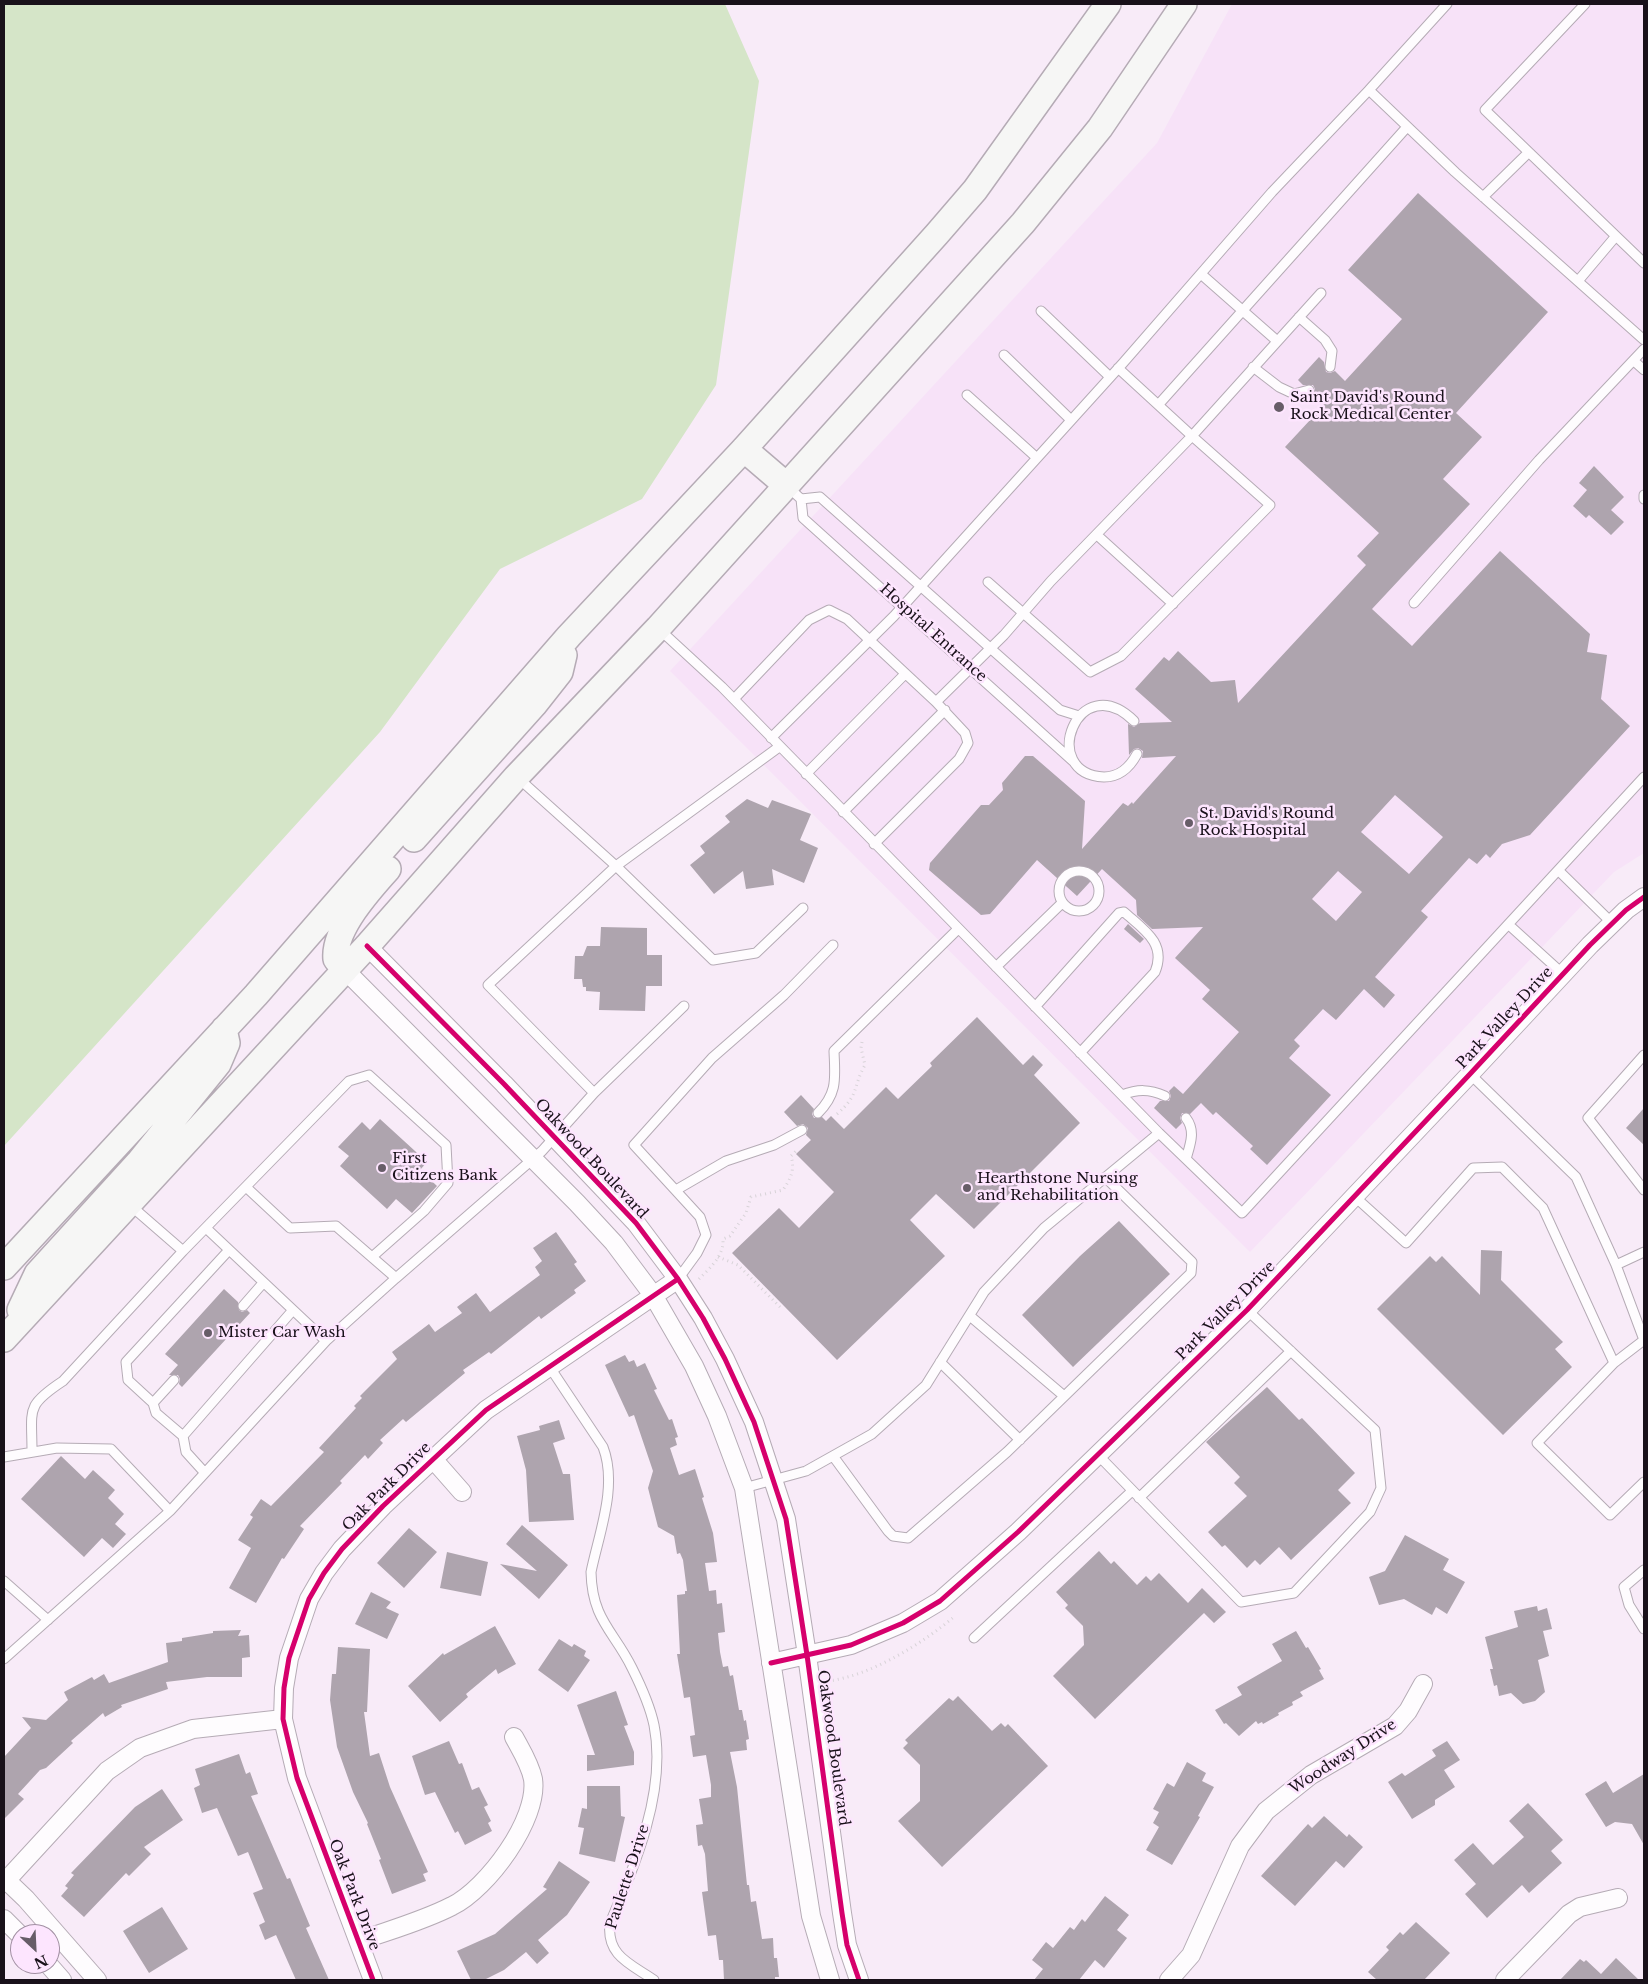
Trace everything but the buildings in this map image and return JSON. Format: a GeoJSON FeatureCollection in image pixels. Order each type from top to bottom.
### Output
{"type":"FeatureCollection","features":[{"type":"Feature","properties":{"kind":"main road"},"geometry":{"type":"LineString","coordinates":[[4,1267],[224,1029],[569,636],[744,450],[975,190],[1108,4]]}},
{"type":"Feature","properties":{"kind":"main road"},"geometry":{"type":"LineString","coordinates":[[6,1337],[367,946],[516,777],[658,628],[793,492],[1023,222],[1100,128],[1184,4]]}},
{"type":"Feature","properties":{"kind":"main road"},"geometry":{"type":"LineString","coordinates":[[744,450],[793,492]]}},
{"type":"Feature","properties":{"kind":"main road"},"geometry":{"type":"LineString","coordinates":[[345,970],[336,959],[335,952],[337,942],[352,914],[371,888],[534,705],[560,672],[569,636]]}},
{"type":"Feature","properties":{"kind":"main road"},"geometry":{"type":"LineString","coordinates":[[6,1337],[37,1274],[138,1163],[218,1064],[227,1043],[224,1029]]}},
{"type":"Feature","properties":{"kind":"street","name":"Park Valley Drive"},"geometry":{"type":"LineString","coordinates":[[771,1663],[859,1642],[904,1623],[940,1601],[1018,1532],[1247,1310],[1612,923],[1644,897]]}},
{"type":"Feature","properties":{"kind":"street","name":"Oakwood Boulevard"},"geometry":{"type":"LineString","coordinates":[[367,946],[636,1223],[678,1279],[703,1318],[738,1385],[754,1422],[774,1480],[789,1536],[847,1945],[859,1980]]}},
{"type":"Feature","properties":{"kind":"street"},"geometry":{"type":"LineString","coordinates":[[345,970],[614,1242],[653,1296],[694,1366],[717,1416],[744,1488],[811,1916],[830,1980]]}},
{"type":"Feature","properties":{"kind":"street","name":"Oak Park Drive"},"geometry":{"type":"LineString","coordinates":[[372,1980],[297,1778],[283,1719],[284,1688],[289,1658],[308,1599],[342,1549],[383,1506],[486,1410],[678,1279]]}},
{"type":"Feature","properties":{"kind":"street"},"geometry":{"type":"LineString","coordinates":[[433,1459],[462,1492]]}},
{"type":"Feature","properties":{"kind":"street","name":"Woodway Drive"},"geometry":{"type":"LineString","coordinates":[[1169,1980],[1191,1954],[1240,1846],[1266,1811],[1311,1775],[1395,1726],[1408,1711],[1423,1684]]}},
{"type":"Feature","properties":{"kind":"street"},"geometry":{"type":"LineString","coordinates":[[97,1980],[26,1899],[4,1880],[107,1771],[140,1748],[193,1729],[222,1724],[283,1719]]}},
{"type":"Feature","properties":{"kind":"street"},"geometry":{"type":"LineString","coordinates":[[359,1941],[452,1906],[481,1885],[506,1856],[519,1834],[533,1794],[533,1780],[529,1766],[514,1737]]}},
{"type":"Feature","properties":{"kind":"street"},"geometry":{"type":"LineString","coordinates":[[1505,1980],[1569,1914],[1580,1907],[1618,1898]]}},
{"type":"Feature","properties":{"kind":"lane"},"geometry":{"type":"LineString","coordinates":[[771,738],[870,641],[1110,377],[1272,192],[1447,4]]}},
{"type":"Feature","properties":{"kind":"lane"},"geometry":{"type":"LineString","coordinates":[[1585,4],[1486,110],[1528,153],[1644,263]]}},
{"type":"Feature","properties":{"kind":"lane"},"geometry":{"type":"LineString","coordinates":[[1368,90],[1483,197],[1644,340]]}},
{"type":"Feature","properties":{"kind":"lane"},"geometry":{"type":"LineString","coordinates":[[1159,404],[1407,127]]}},
{"type":"Feature","properties":{"kind":"lane"},"geometry":{"type":"LineString","coordinates":[[1483,197],[1528,153]]}},
{"type":"Feature","properties":{"kind":"lane"},"geometry":{"type":"LineString","coordinates":[[1578,281],[1616,236]]}},
{"type":"Feature","properties":{"kind":"lane"},"geometry":{"type":"LineString","coordinates":[[1201,274],[1276,340]]}},
{"type":"Feature","properties":{"kind":"lane"},"geometry":{"type":"LineString","coordinates":[[936,702],[1024,613],[1192,436],[1276,340],[1321,293]]}},
{"type":"Feature","properties":{"kind":"lane"},"geometry":{"type":"LineString","coordinates":[[1041,311],[1110,377]]}},
{"type":"Feature","properties":{"kind":"lane"},"geometry":{"type":"LineString","coordinates":[[1299,317],[1325,340],[1332,351],[1330,367]]}},
{"type":"Feature","properties":{"kind":"lane"},"geometry":{"type":"LineString","coordinates":[[1414,602],[1539,460],[1644,349]]}},
{"type":"Feature","properties":{"kind":"lane"},"geometry":{"type":"LineString","coordinates":[[1004,355],[1071,420]]}},
{"type":"Feature","properties":{"kind":"lane"},"geometry":{"type":"LineString","coordinates":[[1634,361],[1644,370]]}},
{"type":"Feature","properties":{"kind":"lane"},"geometry":{"type":"LineString","coordinates":[[1253,367],[1279,387],[1294,394],[1309,390]]}},
{"type":"Feature","properties":{"kind":"lane"},"geometry":{"type":"LineString","coordinates":[[988,582],[1090,672],[1121,656],[1270,505],[1118,368]]}},
{"type":"Feature","properties":{"kind":"lane"},"geometry":{"type":"LineString","coordinates":[[967,395],[1037,458]]}},
{"type":"Feature","properties":{"kind":"lane","name":"Hospital Entrance"},"geometry":{"type":"LineString","coordinates":[[793,492],[820,497],[919,587],[1060,710],[1078,716]]}},
{"type":"Feature","properties":{"kind":"lane","name":"Hospital Entrance"},"geometry":{"type":"LineString","coordinates":[[793,492],[803,518],[903,605],[1084,772],[1096,776],[1109,777],[1121,773],[1131,765],[1137,754]]}},
{"type":"Feature","properties":{"kind":"lane"},"geometry":{"type":"LineString","coordinates":[[1098,534],[1172,604]]}},
{"type":"Feature","properties":{"kind":"lane"},"geometry":{"type":"LineString","coordinates":[[734,699],[809,620],[829,610],[847,619],[945,710],[964,732],[968,743],[959,759],[874,844]]}},
{"type":"Feature","properties":{"kind":"lane"},"geometry":{"type":"LineString","coordinates":[[658,628],[734,699],[1080,1053],[1242,1214],[1644,777]]}},
{"type":"Feature","properties":{"kind":"lane"},"geometry":{"type":"LineString","coordinates":[[806,774],[905,674]]}},
{"type":"Feature","properties":{"kind":"lane"},"geometry":{"type":"LineString","coordinates":[[1075,763],[1070,752],[1068,738],[1071,726],[1078,716],[1086,710],[1098,706],[1111,706],[1125,712],[1134,721]]}},
{"type":"Feature","properties":{"kind":"lane"},"geometry":{"type":"LineString","coordinates":[[843,812],[945,710]]}},
{"type":"Feature","properties":{"kind":"lane"},"geometry":{"type":"LineString","coordinates":[[594,1093],[488,986],[616,866],[779,747]]}},
{"type":"Feature","properties":{"kind":"lane"},"geometry":{"type":"LineString","coordinates":[[516,777],[616,866],[713,960],[756,953],[803,908]]}},
{"type":"Feature","properties":{"kind":"lane"},"geometry":{"type":"LineString","coordinates":[[1082,870],[1094,877],[1099,888],[1097,900],[1093,905],[1083,911],[1077,911],[1071,910],[1062,902],[1058,889],[1063,877],[1069,873],[1082,870]]}},
{"type":"Feature","properties":{"kind":"lane"},"geometry":{"type":"LineString","coordinates":[[1559,871],[1612,923]]}},
{"type":"Feature","properties":{"kind":"lane"},"geometry":{"type":"LineString","coordinates":[[996,967],[1062,902]]}},
{"type":"Feature","properties":{"kind":"lane"},"geometry":{"type":"LineString","coordinates":[[1035,1007],[1119,913],[1124,912],[1154,939],[1159,954],[1155,972],[1080,1053]]}},
{"type":"Feature","properties":{"kind":"lane"},"geometry":{"type":"LineString","coordinates":[[1509,925],[1563,974]]}},
{"type":"Feature","properties":{"kind":"lane"},"geometry":{"type":"LineString","coordinates":[[818,1113],[830,1100],[836,1079],[834,1051],[958,929]]}},
{"type":"Feature","properties":{"kind":"lane"},"geometry":{"type":"LineString","coordinates":[[678,1279],[697,1253],[706,1235],[700,1217],[634,1145],[712,1058],[784,995],[833,945]]}},
{"type":"Feature","properties":{"kind":"lane"},"geometry":{"type":"LineString","coordinates":[[4,1659],[170,1511],[326,1342],[555,1138],[594,1093],[684,1006]]}},
{"type":"Feature","properties":{"kind":"lane"},"geometry":{"type":"LineString","coordinates":[[1644,1055],[1588,1118],[1644,1190]]}},
{"type":"Feature","properties":{"kind":"lane"},"geometry":{"type":"LineString","coordinates":[[1470,1074],[1576,1177],[1616,1265],[1644,1340],[1614,1363],[1537,1443],[1610,1515],[1644,1482]]}},
{"type":"Feature","properties":{"kind":"lane"},"geometry":{"type":"LineString","coordinates":[[32,1452],[32,1408],[42,1395],[63,1380],[183,1251],[349,1081],[369,1075],[446,1144],[448,1184],[424,1211],[372,1257]]}},
{"type":"Feature","properties":{"kind":"lane"},"geometry":{"type":"LineString","coordinates":[[1122,1095],[1135,1090],[1152,1090],[1165,1096]]}},
{"type":"Feature","properties":{"kind":"lane"},"geometry":{"type":"LineString","coordinates":[[1186,1118],[1191,1124],[1192,1136],[1186,1159]]}},
{"type":"Feature","properties":{"kind":"lane"},"geometry":{"type":"LineString","coordinates":[[676,1190],[726,1161],[774,1145],[802,1130]]}},
{"type":"Feature","properties":{"kind":"lane"},"geometry":{"type":"LineString","coordinates":[[744,1488],[806,1471],[872,1434],[926,1385],[984,1292],[1044,1228],[1159,1133]]}},
{"type":"Feature","properties":{"kind":"lane"},"geometry":{"type":"LineString","coordinates":[[1354,1196],[1406,1243],[1474,1168],[1502,1167],[1543,1208],[1614,1363]]}},
{"type":"Feature","properties":{"kind":"lane"},"geometry":{"type":"LineString","coordinates":[[833,1456],[888,1531],[893,1536],[908,1538],[915,1534],[1020,1440],[1191,1273],[1193,1268],[1192,1262],[1105,1177]]}},
{"type":"Feature","properties":{"kind":"lane"},"geometry":{"type":"LineString","coordinates":[[246,1188],[290,1228],[336,1226],[396,1278]]}},
{"type":"Feature","properties":{"kind":"lane"},"geometry":{"type":"LineString","coordinates":[[129,1204],[183,1251]]}},
{"type":"Feature","properties":{"kind":"lane"},"geometry":{"type":"LineString","coordinates":[[206,1228],[326,1342]]}},
{"type":"Feature","properties":{"kind":"lane"},"geometry":{"type":"LineString","coordinates":[[205,1473],[186,1452],[183,1436],[156,1413],[153,1403],[128,1380],[126,1362],[228,1250]]}},
{"type":"Feature","properties":{"kind":"lane"},"geometry":{"type":"LineString","coordinates":[[1616,1265],[1644,1252]]}},
{"type":"Feature","properties":{"kind":"lane"},"geometry":{"type":"LineString","coordinates":[[243,1306],[264,1283]]}},
{"type":"Feature","properties":{"kind":"lane"},"geometry":{"type":"LineString","coordinates":[[183,1436],[293,1310]]}},
{"type":"Feature","properties":{"kind":"lane"},"geometry":{"type":"LineString","coordinates":[[1098,1455],[1240,1602],[1294,1593],[1370,1512],[1381,1488],[1375,1430],[1247,1310]]}},
{"type":"Feature","properties":{"kind":"lane"},"geometry":{"type":"LineString","coordinates":[[970,1316],[1064,1396]]}},
{"type":"Feature","properties":{"kind":"lane"},"geometry":{"type":"LineString","coordinates":[[974,1638],[1291,1352]]}},
{"type":"Feature","properties":{"kind":"lane"},"geometry":{"type":"LineString","coordinates":[[940,1362],[1020,1440]]}},
{"type":"Feature","properties":{"kind":"lane","name":"Paulette Drive"},"geometry":{"type":"LineString","coordinates":[[549,1366],[602,1447],[607,1458],[608,1490],[591,1572],[591,1583],[600,1616],[631,1666],[650,1711],[654,1727],[655,1781],[643,1840],[634,1868],[610,1923],[608,1936],[611,1946],[618,1956],[654,1980]]}},
{"type":"Feature","properties":{"kind":"lane"},"geometry":{"type":"LineString","coordinates":[[153,1403],[174,1380]]}},
{"type":"Feature","properties":{"kind":"lane"},"geometry":{"type":"LineString","coordinates":[[4,1457],[58,1448],[111,1449],[170,1511]]}},
{"type":"Feature","properties":{"kind":"lane"},"geometry":{"type":"LineString","coordinates":[[1644,1570],[1624,1587],[1629,1605],[1644,1629]]}},
{"type":"Feature","properties":{"kind":"lane"},"geometry":{"type":"LineString","coordinates":[[4,1581],[48,1620]]}},
{"type":"Feature","properties":{"kind":"path"},"geometry":{"type":"LineString","coordinates":[[833,1117],[851,1101],[856,1089],[858,1077],[865,1065],[860,1048],[863,1039]]}},
{"type":"Feature","properties":{"kind":"path"},"geometry":{"type":"LineString","coordinates":[[699,1287],[697,1281],[712,1267],[723,1247],[723,1239],[730,1236],[746,1212],[751,1197],[783,1190],[792,1177],[794,1165],[791,1156],[803,1144]]}},
{"type":"Feature","properties":{"kind":"path"},"geometry":{"type":"LineString","coordinates":[[718,1256],[738,1265],[780,1307]]}},
{"type":"Feature","properties":{"kind":"path"},"geometry":{"type":"LineString","coordinates":[[826,1681],[847,1679],[899,1654],[921,1641],[955,1616]]}},
{"type":"Feature","properties":{"kind":"shaded area","name":"Saint David's Round Rock Medical Center"},"geometry":{"type":"Polygon","coordinates":[[[1232,4],[1644,4],[1644,853],[1614,872],[1250,1252],[670,671],[1157,143],[1232,4]]]}},
{"type":"Feature","properties":{"kind":"green space"},"geometry":{"type":"Polygon","coordinates":[[[4,4],[725,4],[759,81],[716,385],[642,499],[500,569],[380,732],[4,1146],[4,4]]]}},
{"type":"Feature","properties":{"kind":"cycle path"},"geometry":{"type":"LineString","coordinates":[[771,1663],[851,1645],[903,1623],[940,1601],[1018,1532],[1247,1310],[1590,945],[1626,910],[1644,897]]}},
{"type":"Feature","properties":{"kind":"cycle path"},"geometry":{"type":"LineString","coordinates":[[367,946],[504,1084],[636,1223],[678,1279],[703,1318],[725,1359],[754,1422],[786,1519],[807,1655],[847,1945],[859,1980]]}},
{"type":"Feature","properties":{"kind":"cycle path"},"geometry":{"type":"LineString","coordinates":[[373,1980],[297,1778],[283,1719],[284,1688],[289,1658],[309,1599],[324,1573],[342,1549],[383,1506],[486,1410],[678,1279]]}},
{"type":"Feature","properties":{"kind":"place","name":"Saint David's Round Rock Medical Center"},"geometry":{"type":"Point","coordinates":[1279,407]}},
{"type":"Feature","properties":{"kind":"place","name":"St. David's Round Rock Hospital"},"geometry":{"type":"Point","coordinates":[1189,823]}},
{"type":"Feature","properties":{"kind":"place","name":"First Citizens Bank"},"geometry":{"type":"Point","coordinates":[382,1168]}},
{"type":"Feature","properties":{"kind":"place","name":"Hearthstone Nursing and Rehabilitation"},"geometry":{"type":"Point","coordinates":[967,1188]}},
{"type":"Feature","properties":{"kind":"place","name":"Mister Car Wash"},"geometry":{"type":"Point","coordinates":[208,1333]}}]}
